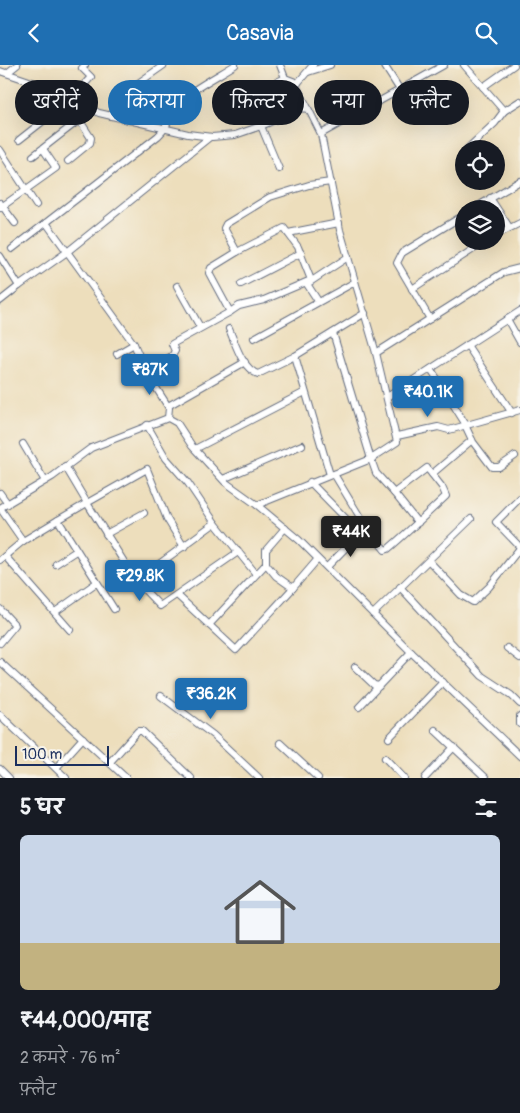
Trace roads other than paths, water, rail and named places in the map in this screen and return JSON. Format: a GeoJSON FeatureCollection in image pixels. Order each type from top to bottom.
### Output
{"type":"FeatureCollection","features":[{"type":"Feature","properties":{"kind":"street"},"geometry":{"type":"LineString","coordinates":[[3,72],[17,65]]}},
{"type":"Feature","properties":{"kind":"street"},"geometry":{"type":"LineString","coordinates":[[143,80],[164,65]]}},
{"type":"Feature","properties":{"kind":"street"},"geometry":{"type":"LineString","coordinates":[[12,249],[47,224],[167,128],[173,110],[182,100],[235,65]]}},
{"type":"Feature","properties":{"kind":"street"},"geometry":{"type":"LineString","coordinates":[[280,65],[285,78]]}},
{"type":"Feature","properties":{"kind":"street"},"geometry":{"type":"LineString","coordinates":[[301,80],[313,65]]}},
{"type":"Feature","properties":{"kind":"street"},"geometry":{"type":"LineString","coordinates":[[308,72],[330,65]]}},
{"type":"Feature","properties":{"kind":"street"},"geometry":{"type":"LineString","coordinates":[[384,65],[394,80]]}},
{"type":"Feature","properties":{"kind":"street"},"geometry":{"type":"LineString","coordinates":[[418,80],[444,65]]}},
{"type":"Feature","properties":{"kind":"street"},"geometry":{"type":"LineString","coordinates":[[464,65],[504,111]]}},
{"type":"Feature","properties":{"kind":"street"},"geometry":{"type":"LineString","coordinates":[[483,87],[514,65]]}},
{"type":"Feature","properties":{"kind":"street"},"geometry":{"type":"LineString","coordinates":[[82,66],[91,77],[88,80]]}},
{"type":"Feature","properties":{"kind":"street"},"geometry":{"type":"LineString","coordinates":[[3,72],[26,80]]}},
{"type":"Feature","properties":{"kind":"street"},"geometry":{"type":"LineString","coordinates":[[281,80],[285,78],[290,80]]}},
{"type":"Feature","properties":{"kind":"street"},"geometry":{"type":"LineString","coordinates":[[320,133],[392,94]]}},
{"type":"Feature","properties":{"kind":"street"},"geometry":{"type":"LineString","coordinates":[[257,505],[371,459],[398,442],[388,397],[339,223],[320,133],[304,101]]}},
{"type":"Feature","properties":{"kind":"street"},"geometry":{"type":"LineString","coordinates":[[476,140],[495,123],[504,111],[520,101]]}},
{"type":"Feature","properties":{"kind":"street"},"geometry":{"type":"LineString","coordinates":[[154,125],[210,137],[235,135],[300,109],[308,109]]}},
{"type":"Feature","properties":{"kind":"street"},"geometry":{"type":"LineString","coordinates":[[18,140],[38,125]]}},
{"type":"Feature","properties":{"kind":"street"},"geometry":{"type":"LineString","coordinates":[[32,156],[75,125]]}},
{"type":"Feature","properties":{"kind":"street"},"geometry":{"type":"LineString","coordinates":[[68,161],[84,148],[91,138],[83,125]]}},
{"type":"Feature","properties":{"kind":"street"},"geometry":{"type":"LineString","coordinates":[[261,126],[279,169]]}},
{"type":"Feature","properties":{"kind":"street"},"geometry":{"type":"LineString","coordinates":[[0,301],[67,252],[210,137]]}},
{"type":"Feature","properties":{"kind":"street"},"geometry":{"type":"LineString","coordinates":[[15,223],[1,206],[56,168],[43,149]]}},
{"type":"Feature","properties":{"kind":"street"},"geometry":{"type":"LineString","coordinates":[[0,150],[36,205]]}},
{"type":"Feature","properties":{"kind":"street"},"geometry":{"type":"LineString","coordinates":[[487,200],[520,181]]}},
{"type":"Feature","properties":{"kind":"street"},"geometry":{"type":"LineString","coordinates":[[236,253],[227,238],[224,228],[226,224],[270,197],[309,185],[331,183]]}},
{"type":"Feature","properties":{"kind":"street"},"geometry":{"type":"LineString","coordinates":[[490,198],[509,227]]}},
{"type":"Feature","properties":{"kind":"street"},"geometry":{"type":"LineString","coordinates":[[430,319],[397,263],[402,253],[455,221]]}},
{"type":"Feature","properties":{"kind":"street"},"geometry":{"type":"LineString","coordinates":[[288,233],[339,223]]}},
{"type":"Feature","properties":{"kind":"street"},"geometry":{"type":"LineString","coordinates":[[505,229],[520,223]]}},
{"type":"Feature","properties":{"kind":"street"},"geometry":{"type":"LineString","coordinates":[[47,224],[134,344],[146,371],[168,406],[168,418]]}},
{"type":"Feature","properties":{"kind":"street"},"geometry":{"type":"LineString","coordinates":[[230,312],[209,273],[211,268],[284,228],[300,253],[312,280]]}},
{"type":"Feature","properties":{"kind":"street"},"geometry":{"type":"LineString","coordinates":[[412,289],[472,250]]}},
{"type":"Feature","properties":{"kind":"street"},"geometry":{"type":"LineString","coordinates":[[241,284],[300,253]]}},
{"type":"Feature","properties":{"kind":"street"},"geometry":{"type":"LineString","coordinates":[[0,255],[19,286]]}},
{"type":"Feature","properties":{"kind":"street"},"geometry":{"type":"LineString","coordinates":[[318,301],[307,284],[348,257]]}},
{"type":"Feature","properties":{"kind":"street"},"geometry":{"type":"LineString","coordinates":[[376,353],[504,272],[520,268]]}},
{"type":"Feature","properties":{"kind":"street"},"geometry":{"type":"LineString","coordinates":[[146,371],[172,356],[175,351],[172,344],[200,327],[239,307],[264,300],[312,280]]}},
{"type":"Feature","properties":{"kind":"street"},"geometry":{"type":"LineString","coordinates":[[254,337],[355,281]]}},
{"type":"Feature","properties":{"kind":"street"},"geometry":{"type":"LineString","coordinates":[[177,286],[200,327]]}},
{"type":"Feature","properties":{"kind":"street"},"geometry":{"type":"LineString","coordinates":[[388,397],[520,311]]}},
{"type":"Feature","properties":{"kind":"street"},"geometry":{"type":"LineString","coordinates":[[229,329],[245,362],[254,373],[258,374],[295,357],[365,313]]}},
{"type":"Feature","properties":{"kind":"street"},"geometry":{"type":"LineString","coordinates":[[507,319],[520,342]]}},
{"type":"Feature","properties":{"kind":"street"},"geometry":{"type":"LineString","coordinates":[[333,333],[376,473],[418,523]]}},
{"type":"Feature","properties":{"kind":"street"},"geometry":{"type":"LineString","coordinates":[[117,354],[134,344]]}},
{"type":"Feature","properties":{"kind":"street"},"geometry":{"type":"LineString","coordinates":[[396,436],[438,427],[449,430],[518,411],[467,345]]}},
{"type":"Feature","properties":{"kind":"street"},"geometry":{"type":"LineString","coordinates":[[295,357],[332,475],[366,527],[385,550],[418,523],[446,496],[427,468],[394,493]]}},
{"type":"Feature","properties":{"kind":"street"},"geometry":{"type":"LineString","coordinates":[[168,406],[245,362]]}},
{"type":"Feature","properties":{"kind":"street"},"geometry":{"type":"LineString","coordinates":[[431,369],[466,425],[472,440],[492,467],[499,467],[515,456]]}},
{"type":"Feature","properties":{"kind":"street"},"geometry":{"type":"LineString","coordinates":[[195,449],[305,392]]}},
{"type":"Feature","properties":{"kind":"street"},"geometry":{"type":"LineString","coordinates":[[23,541],[0,508],[104,442],[168,418],[177,423],[195,449],[222,479],[285,528],[317,560],[327,567],[411,652],[520,756]]}},
{"type":"Feature","properties":{"kind":"street"},"geometry":{"type":"LineString","coordinates":[[147,425],[166,458],[188,483],[215,523],[256,574]]}},
{"type":"Feature","properties":{"kind":"street"},"geometry":{"type":"LineString","coordinates":[[432,474],[472,440]]}},
{"type":"Feature","properties":{"kind":"street"},"geometry":{"type":"LineString","coordinates":[[23,444],[45,481]]}},
{"type":"Feature","properties":{"kind":"street"},"geometry":{"type":"LineString","coordinates":[[222,479],[302,445]]}},
{"type":"Feature","properties":{"kind":"street"},"geometry":{"type":"LineString","coordinates":[[65,467],[136,581],[160,606],[238,551]]}},
{"type":"Feature","properties":{"kind":"street"},"geometry":{"type":"LineString","coordinates":[[70,630],[56,612],[2,558],[23,541],[146,469],[167,519],[184,547]]}},
{"type":"Feature","properties":{"kind":"street"},"geometry":{"type":"LineString","coordinates":[[310,482],[360,533]]}},
{"type":"Feature","properties":{"kind":"street"},"geometry":{"type":"LineString","coordinates":[[0,493],[8,503]]}},
{"type":"Feature","properties":{"kind":"street"},"geometry":{"type":"LineString","coordinates":[[429,561],[461,595],[473,602],[488,587],[520,547],[496,522],[520,498]]}},
{"type":"Feature","properties":{"kind":"street"},"geometry":{"type":"LineString","coordinates":[[106,534],[144,513]]}},
{"type":"Feature","properties":{"kind":"street"},"geometry":{"type":"LineString","coordinates":[[373,614],[471,519]]}},
{"type":"Feature","properties":{"kind":"street"},"geometry":{"type":"LineString","coordinates":[[58,520],[114,609]]}},
{"type":"Feature","properties":{"kind":"street"},"geometry":{"type":"LineString","coordinates":[[136,581],[215,523]]}},
{"type":"Feature","properties":{"kind":"street"},"geometry":{"type":"LineString","coordinates":[[327,567],[366,527]]}},
{"type":"Feature","properties":{"kind":"street"},"geometry":{"type":"LineString","coordinates":[[285,528],[266,550],[266,564],[276,576],[293,588]]}},
{"type":"Feature","properties":{"kind":"street"},"geometry":{"type":"LineString","coordinates":[[56,564],[76,551]]}},
{"type":"Feature","properties":{"kind":"street"},"geometry":{"type":"LineString","coordinates":[[177,595],[236,650],[317,560]]}},
{"type":"Feature","properties":{"kind":"street"},"geometry":{"type":"LineString","coordinates":[[209,625],[266,564]]}},
{"type":"Feature","properties":{"kind":"street"},"geometry":{"type":"LineString","coordinates":[[56,612],[96,583]]}},
{"type":"Feature","properties":{"kind":"street"},"geometry":{"type":"LineString","coordinates":[[400,587],[482,676],[511,695],[520,704]]}},
{"type":"Feature","properties":{"kind":"street"},"geometry":{"type":"LineString","coordinates":[[0,609],[15,625],[0,643]]}},
{"type":"Feature","properties":{"kind":"street"},"geometry":{"type":"LineString","coordinates":[[507,648],[520,657]]}},
{"type":"Feature","properties":{"kind":"street"},"geometry":{"type":"LineString","coordinates":[[358,707],[411,652]]}},
{"type":"Feature","properties":{"kind":"street"},"geometry":{"type":"LineString","coordinates":[[0,662],[126,778]]}},
{"type":"Feature","properties":{"kind":"street"},"geometry":{"type":"LineString","coordinates":[[355,667],[374,685],[379,686]]}},
{"type":"Feature","properties":{"kind":"street"},"geometry":{"type":"LineString","coordinates":[[388,738],[443,682]]}},
{"type":"Feature","properties":{"kind":"street"},"geometry":{"type":"LineString","coordinates":[[161,696],[213,735],[259,778]]}},
{"type":"Feature","properties":{"kind":"street"},"geometry":{"type":"LineString","coordinates":[[0,715],[66,778]]}},
{"type":"Feature","properties":{"kind":"street"},"geometry":{"type":"LineString","coordinates":[[520,716],[520,724]]}},
{"type":"Feature","properties":{"kind":"street"},"geometry":{"type":"LineString","coordinates":[[435,730],[484,777]]}},
{"type":"Feature","properties":{"kind":"street"},"geometry":{"type":"LineString","coordinates":[[110,762],[138,731],[142,731],[192,778]]}},
{"type":"Feature","properties":{"kind":"street"},"geometry":{"type":"LineString","coordinates":[[56,769],[83,738]]}},
{"type":"Feature","properties":{"kind":"street"},"geometry":{"type":"LineString","coordinates":[[280,743],[318,778]]}},
{"type":"Feature","properties":{"kind":"street"},"geometry":{"type":"LineString","coordinates":[[425,778],[454,747]]}},
{"type":"Feature","properties":{"kind":"street"},"geometry":{"type":"LineString","coordinates":[[384,757],[404,778]]}},
{"type":"Feature","properties":{"kind":"street"},"geometry":{"type":"LineString","coordinates":[[0,769],[9,778]]}}]}
